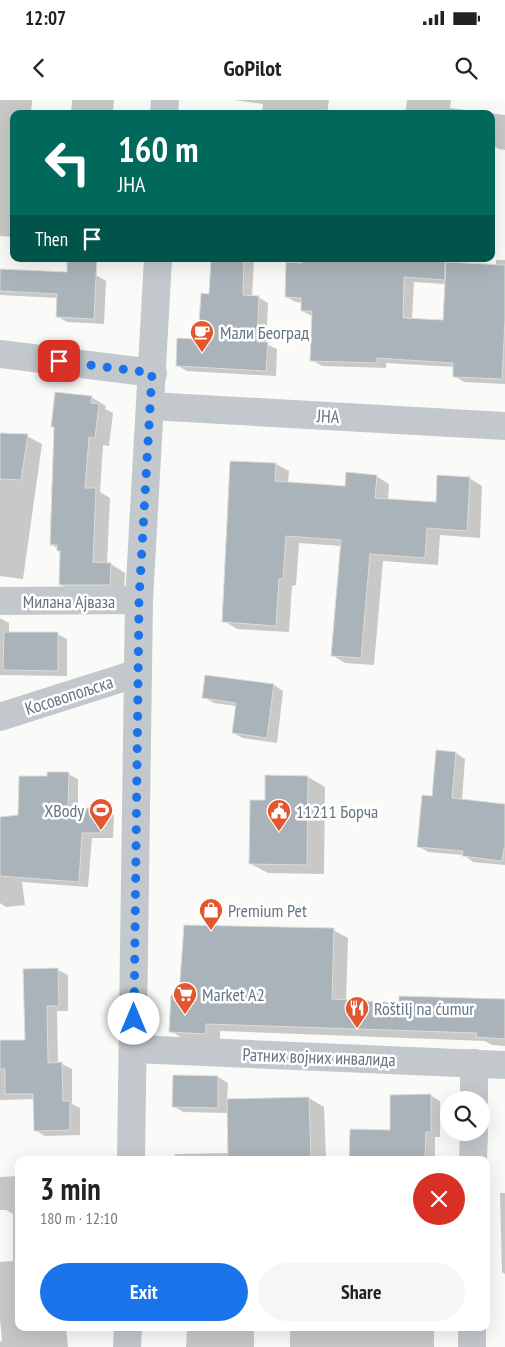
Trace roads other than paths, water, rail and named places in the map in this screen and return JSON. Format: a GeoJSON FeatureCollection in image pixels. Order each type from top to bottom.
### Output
{"type":"FeatureCollection","features":[{"type":"Feature","properties":{"kind":"street"},"geometry":{"type":"LineString","coordinates":[[131,1156],[139,600],[158,262]]}},
{"type":"Feature","properties":{"kind":"street"},"geometry":{"type":"LineString","coordinates":[[0,354],[152,373]]}},
{"type":"Feature","properties":{"kind":"street","name":"ЈНА"},"geometry":{"type":"LineString","coordinates":[[150,406],[505,426]]}},
{"type":"Feature","properties":{"kind":"street","name":"Милана Ајваза"},"geometry":{"type":"LineString","coordinates":[[0,601],[139,600]]}},
{"type":"Feature","properties":{"kind":"street","name":"Косовопољска"},"geometry":{"type":"LineString","coordinates":[[0,717],[138,673]]}},
{"type":"Feature","properties":{"kind":"street","name":"Ратних војних инвалида"},"geometry":{"type":"LineString","coordinates":[[134,1049],[505,1065]]}},
{"type":"Feature","properties":{"kind":"street"},"geometry":{"type":"LineString","coordinates":[[474,1063],[474,1091]]}},
{"type":"Feature","properties":{"kind":"street"},"geometry":{"type":"LineString","coordinates":[[473,1156],[474,1141]]}},
{"type":"Feature","properties":{"kind":"street"},"geometry":{"type":"LineString","coordinates":[[127,1347],[128,1331]]}},
{"type":"Feature","properties":{"kind":"street"},"geometry":{"type":"LineString","coordinates":[[472,1331],[472,1347]]}},
{"type":"Feature","properties":{"kind":"place","name":"Мали Београд"},"geometry":{"type":"Point","coordinates":[202,353]}},
{"type":"Feature","properties":{"kind":"place","name":"XBody"},"geometry":{"type":"Point","coordinates":[101,831]}},
{"type":"Feature","properties":{"kind":"place","name":"11211 Борча"},"geometry":{"type":"Point","coordinates":[279,832]}},
{"type":"Feature","properties":{"kind":"place","name":"Premium Pet"},"geometry":{"type":"Point","coordinates":[211,931]}},
{"type":"Feature","properties":{"kind":"place","name":"Market A2"},"geometry":{"type":"Point","coordinates":[185,1015]}},
{"type":"Feature","properties":{"kind":"place","name":"Roštilj na ćumur"},"geometry":{"type":"Point","coordinates":[357,1029]}}]}
